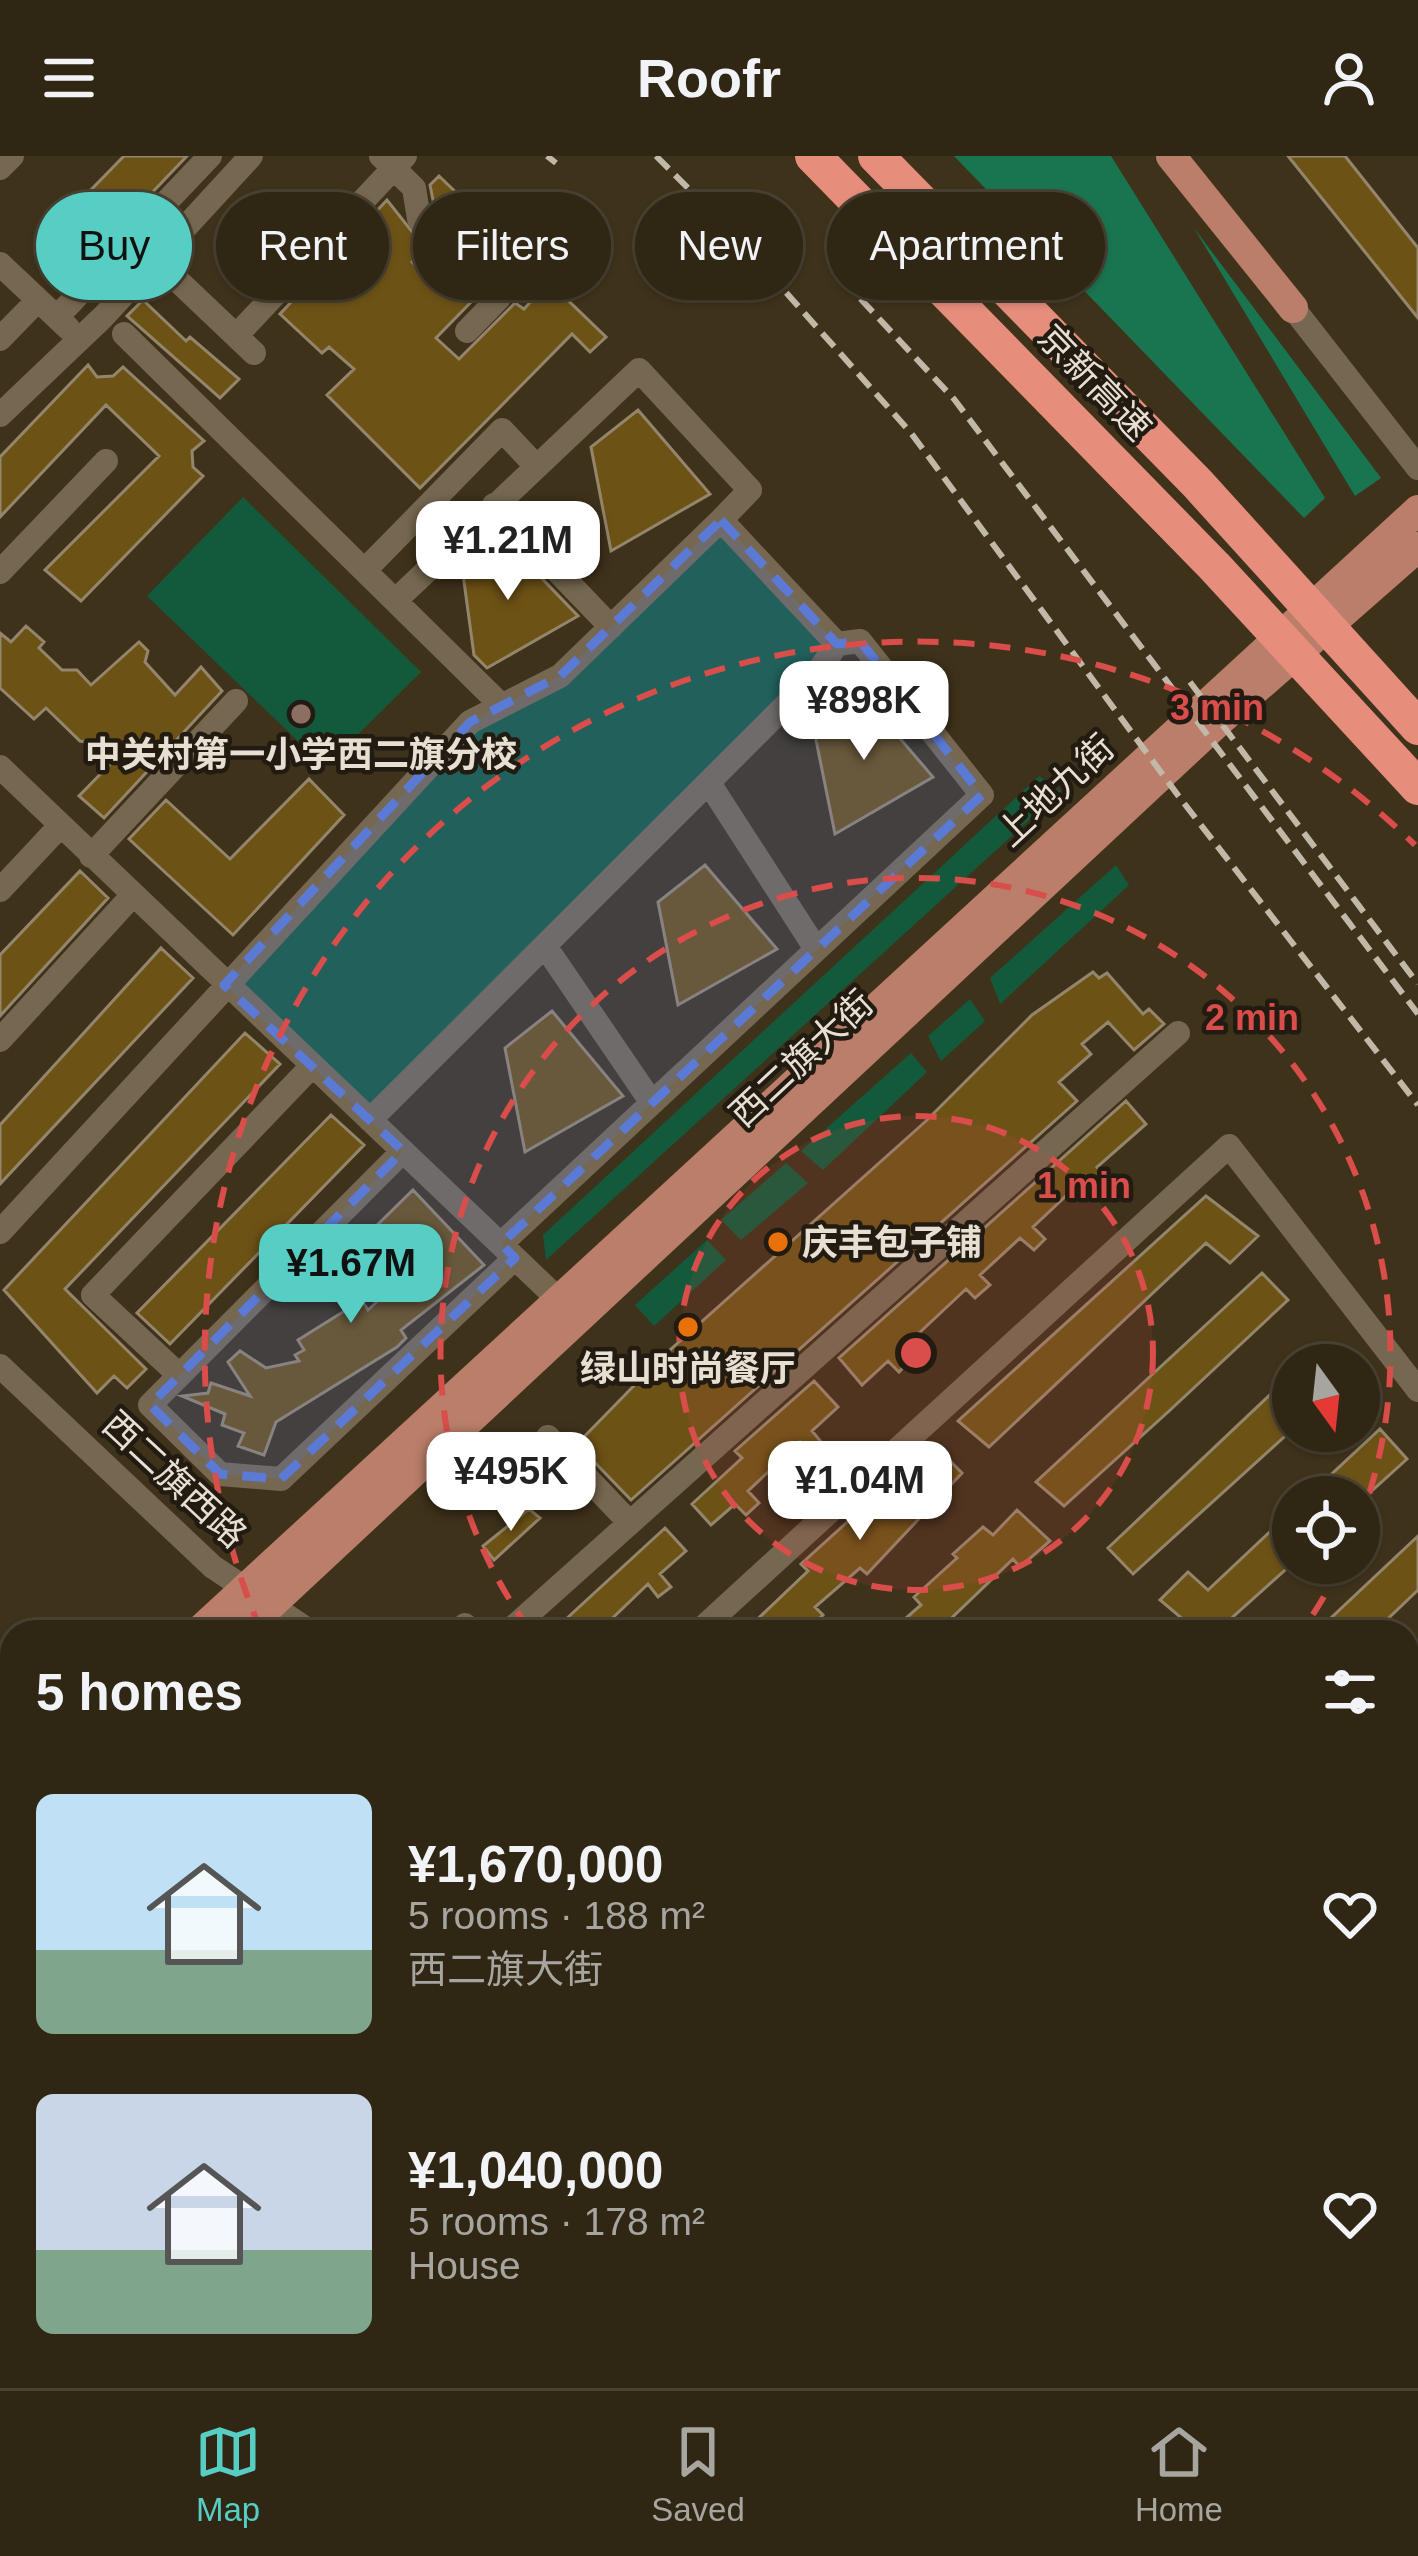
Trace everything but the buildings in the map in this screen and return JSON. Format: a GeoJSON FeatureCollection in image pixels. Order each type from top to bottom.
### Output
{"type":"FeatureCollection","features":[{"type":"Feature","properties":{"kind":"highway","name":"京新高速"},"geometry":{"type":"LineString","coordinates":[[813,156],[1214,566],[1418,787]]}},
{"type":"Feature","properties":{"kind":"highway","name":"京新高速"},"geometry":{"type":"LineString","coordinates":[[876,156],[1246,536],[1418,727]]}},
{"type":"Feature","properties":{"kind":"main road"},"geometry":{"type":"LineString","coordinates":[[1171,156],[1293,308]]}},
{"type":"Feature","properties":{"kind":"main road","name":"上地九街"},"geometry":{"type":"LineString","coordinates":[[800,1080],[1418,510]]}},
{"type":"Feature","properties":{"kind":"main road","name":"西二旗大街"},"geometry":{"type":"LineString","coordinates":[[219,1620],[257,1599],[1216,724],[1418,547]]}},
{"type":"Feature","properties":{"kind":"main road","name":"西二旗大街"},"geometry":{"type":"LineString","coordinates":[[247,1620],[257,1599],[559,1300],[800,1080]]}},
{"type":"Feature","properties":{"kind":"street"},"geometry":{"type":"LineString","coordinates":[[0,168],[12,156]]}},
{"type":"Feature","properties":{"kind":"street"},"geometry":{"type":"LineString","coordinates":[[0,339],[47,309],[210,156]]}},
{"type":"Feature","properties":{"kind":"street"},"geometry":{"type":"LineString","coordinates":[[192,216],[251,156]]}},
{"type":"Feature","properties":{"kind":"street"},"geometry":{"type":"LineString","coordinates":[[192,293],[245,344],[393,160],[414,188],[419,219],[499,298],[466,332]]}},
{"type":"Feature","properties":{"kind":"street"},"geometry":{"type":"LineString","coordinates":[[0,264],[77,339]]}},
{"type":"Feature","properties":{"kind":"street"},"geometry":{"type":"LineString","coordinates":[[0,416],[113,300]]}},
{"type":"Feature","properties":{"kind":"street"},"geometry":{"type":"LineString","coordinates":[[1293,308],[1418,468]]}},
{"type":"Feature","properties":{"kind":"street"},"geometry":{"type":"LineString","coordinates":[[124,334],[501,704]]}},
{"type":"Feature","properties":{"kind":"street"},"geometry":{"type":"LineString","coordinates":[[0,1232],[470,722],[560,676],[750,490],[639,370],[396,599]]}},
{"type":"Feature","properties":{"kind":"street"},"geometry":{"type":"LineString","coordinates":[[366,569],[502,430],[536,466]]}},
{"type":"Feature","properties":{"kind":"street"},"geometry":{"type":"LineString","coordinates":[[0,572],[106,461]]}},
{"type":"Feature","properties":{"kind":"street"},"geometry":{"type":"LineString","coordinates":[[494,505],[611,627]]}},
{"type":"Feature","properties":{"kind":"street"},"geometry":{"type":"LineString","coordinates":[[721,520],[837,644]]}},
{"type":"Feature","properties":{"kind":"street"},"geometry":{"type":"LineString","coordinates":[[370,1120],[815,676],[837,644],[860,641],[982,795],[652,1103],[281,1479],[220,1474],[150,1405],[403,1151]]}},
{"type":"Feature","properties":{"kind":"street"},"geometry":{"type":"LineString","coordinates":[[91,856],[236,701]]}},
{"type":"Feature","properties":{"kind":"street"},"geometry":{"type":"LineString","coordinates":[[0,767],[559,1300]]}},
{"type":"Feature","properties":{"kind":"street"},"geometry":{"type":"LineString","coordinates":[[709,783],[816,949]]}},
{"type":"Feature","properties":{"kind":"street"},"geometry":{"type":"LineString","coordinates":[[0,890],[60,826]]}},
{"type":"Feature","properties":{"kind":"street"},"geometry":{"type":"LineString","coordinates":[[0,1040],[133,896]]}},
{"type":"Feature","properties":{"kind":"street"},"geometry":{"type":"LineString","coordinates":[[545,946],[652,1103]]}},
{"type":"Feature","properties":{"kind":"street"},"geometry":{"type":"LineString","coordinates":[[521,1620],[1178,1033]]}},
{"type":"Feature","properties":{"kind":"street"},"geometry":{"type":"LineString","coordinates":[[179,1375],[93,1295],[312,1066]]}},
{"type":"Feature","properties":{"kind":"street"},"geometry":{"type":"LineString","coordinates":[[711,1620],[1229,1146],[1418,1390]]}},
{"type":"Feature","properties":{"kind":"street","name":"西二旗西路"},"geometry":{"type":"LineString","coordinates":[[0,1366],[201,1556],[291,1620]]}},
{"type":"Feature","properties":{"kind":"street"},"geometry":{"type":"LineString","coordinates":[[548,1437],[630,1523]]}},
{"type":"Feature","properties":{"kind":"highlighted area"},"geometry":{"type":"Polygon","coordinates":[[[721,520],[837,644],[860,641],[982,795],[501,1244],[515,1258],[281,1479],[220,1474],[150,1405],[403,1151],[224,985],[470,722],[560,676],[721,520]]]}},
{"type":"Feature","properties":{"kind":"green space"},"geometry":{"type":"Polygon","coordinates":[[[954,156],[1111,156],[1325,498],[1304,518],[1093,300],[1105,300],[1105,192],[989,192],[954,156]]]}},
{"type":"Feature","properties":{"kind":"green space"},"geometry":{"type":"Polygon","coordinates":[[[1194,228],[1381,478],[1355,496],[1194,228]]]}},
{"type":"Feature","properties":{"kind":"green space"},"geometry":{"type":"Polygon","coordinates":[[[243,497],[421,672],[325,767],[147,596],[243,497]]]}},
{"type":"Feature","properties":{"kind":"green space"},"geometry":{"type":"Polygon","coordinates":[[[721,520],[837,644],[370,1120],[224,985],[470,722],[524,695],[721,520]]]}},
{"type":"Feature","properties":{"kind":"green space"},"geometry":{"type":"Polygon","coordinates":[[[1039,776],[1061,791],[546,1260],[543,1235],[1039,776]]]}},
{"type":"Feature","properties":{"kind":"green space"},"geometry":{"type":"Polygon","coordinates":[[[1116,865],[1129,885],[1000,1004],[990,978],[1116,865]]]}},
{"type":"Feature","properties":{"kind":"green space"},"geometry":{"type":"Polygon","coordinates":[[[970,999],[985,1021],[941,1061],[928,1036],[970,999]]]}},
{"type":"Feature","properties":{"kind":"green space"},"geometry":{"type":"Polygon","coordinates":[[[911,1053],[927,1072],[823,1170],[801,1151],[911,1053]]]}},
{"type":"Feature","properties":{"kind":"green space"},"geometry":{"type":"Polygon","coordinates":[[[786,1163],[808,1183],[741,1240],[721,1220],[786,1163]]]}},
{"type":"Feature","properties":{"kind":"green space"},"geometry":{"type":"Polygon","coordinates":[[[707,1240],[726,1260],[654,1326],[635,1305],[707,1240]]]}},
{"type":"Feature","properties":{"kind":"railway"},"geometry":{"type":"LineString","coordinates":[[547,156],[556,163]]}},
{"type":"Feature","properties":{"kind":"railway"},"geometry":{"type":"LineString","coordinates":[[656,156],[734,234],[911,433],[1180,798],[1418,1105]]}},
{"type":"Feature","properties":{"kind":"railway"},"geometry":{"type":"LineString","coordinates":[[862,300],[954,399],[1418,1014]]}},
{"type":"Feature","properties":{"kind":"railway"},"geometry":{"type":"LineString","coordinates":[[1190,682],[1418,984]]}},
{"type":"Feature","properties":{"kind":"place","name":"中关村第一小学西二旗分校"},"geometry":{"type":"Point","coordinates":[301,714]}},
{"type":"Feature","properties":{"kind":"place","name":"庆丰包子铺"},"geometry":{"type":"Point","coordinates":[778,1242]}},
{"type":"Feature","properties":{"kind":"place","name":"绿山时尚餐厅"},"geometry":{"type":"Point","coordinates":[688,1327]}}]}
